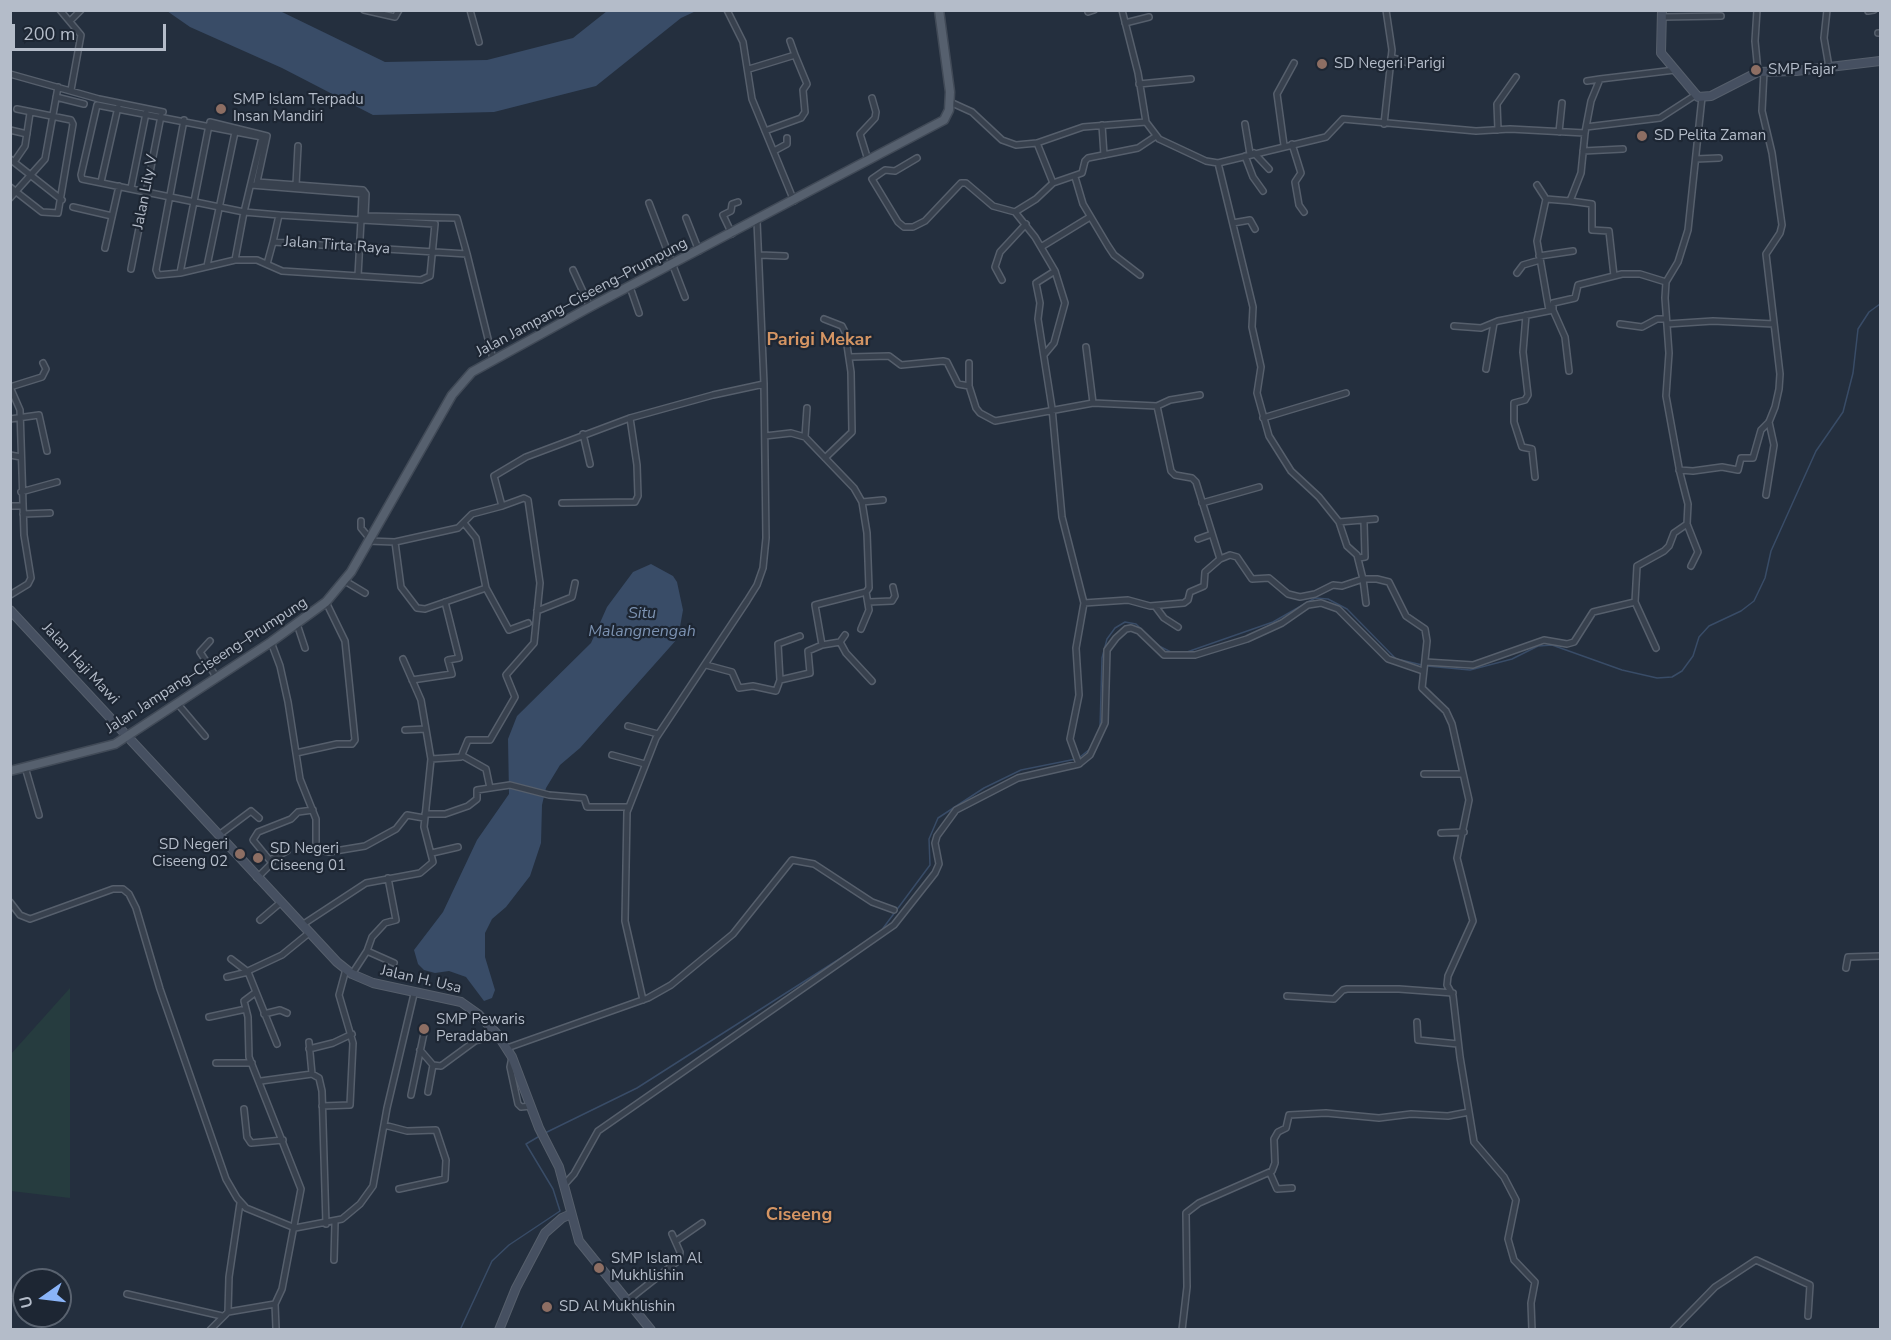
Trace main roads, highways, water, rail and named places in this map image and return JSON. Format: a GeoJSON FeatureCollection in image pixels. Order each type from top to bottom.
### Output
{"type":"FeatureCollection","features":[{"type":"Feature","properties":{"kind":"main road","name":"Jalan Jampang–Ciseeng–Prumpung"},"geometry":{"type":"LineString","coordinates":[[10,771],[104,748],[129,736],[271,642],[326,602],[345,581],[452,395],[472,372],[590,307],[939,124],[948,115],[951,102],[939,10]]}},
{"type":"Feature","properties":{"kind":"water"},"geometry":{"type":"Polygon","coordinates":[[[167,11],[280,11],[385,62],[487,60],[573,38],[607,11],[696,11],[681,18],[596,86],[494,112],[373,115],[282,68],[190,27],[167,11]]]}},
{"type":"Feature","properties":{"kind":"water","name":"Situ Malangnengah"},"geometry":{"type":"Polygon","coordinates":[[[651,564],[673,576],[677,582],[683,610],[678,638],[580,748],[560,765],[546,788],[542,805],[541,843],[530,876],[506,907],[492,919],[485,933],[485,957],[495,990],[492,998],[484,1001],[466,977],[449,971],[435,973],[424,970],[418,964],[414,950],[443,912],[477,840],[509,794],[508,739],[517,716],[591,643],[607,607],[633,572],[651,564]]]}},
{"type":"Feature","properties":{"kind":"waterway"},"geometry":{"type":"LineString","coordinates":[[1427,666],[1470,670],[1512,659],[1538,646],[1552,645],[1622,670],[1657,678],[1672,677],[1682,671],[1693,656],[1699,637],[1709,626],[1741,611],[1754,601],[1765,578],[1771,551],[1816,451],[1843,412],[1853,373],[1858,329],[1869,312],[1880,304]]}},
{"type":"Feature","properties":{"kind":"waterway"},"geometry":{"type":"LineString","coordinates":[[1187,652],[1273,622],[1315,598],[1328,599],[1347,609],[1396,659]]}},
{"type":"Feature","properties":{"kind":"waterway"},"geometry":{"type":"LineString","coordinates":[[1100,728],[1102,658],[1107,639],[1115,628],[1125,622],[1136,624],[1159,646],[1171,652]]}},
{"type":"Feature","properties":{"kind":"waterway"},"geometry":{"type":"LineString","coordinates":[[1401,660],[1422,665]]}},
{"type":"Feature","properties":{"kind":"waterway"},"geometry":{"type":"LineString","coordinates":[[1080,757],[1090,749],[1097,735]]}},
{"type":"Feature","properties":{"kind":"waterway"},"geometry":{"type":"LineString","coordinates":[[881,931],[930,865],[929,839],[938,818],[984,788],[1021,770],[1076,759]]}},
{"type":"Feature","properties":{"kind":"waterway"},"geometry":{"type":"LineString","coordinates":[[545,1133],[637,1088],[855,949]]}},
{"type":"Feature","properties":{"kind":"waterway"},"geometry":{"type":"LineString","coordinates":[[460,1330],[492,1261],[509,1245],[560,1211],[553,1189],[526,1144],[538,1137]]}},
{"type":"Feature","properties":{"kind":"place","name":"SD Negeri Parigi"},"geometry":{"type":"Point","coordinates":[1322,64]}},
{"type":"Feature","properties":{"kind":"place","name":"SMP Fajar"},"geometry":{"type":"Point","coordinates":[1756,70]}},
{"type":"Feature","properties":{"kind":"place","name":"SMP Islam Terpadu Insan Mandiri"},"geometry":{"type":"Point","coordinates":[221,109]}},
{"type":"Feature","properties":{"kind":"place","name":"SD Pelita Zaman"},"geometry":{"type":"Point","coordinates":[1642,136]}},
{"type":"Feature","properties":{"kind":"place","name":"SD Negeri Ciseeng 02"},"geometry":{"type":"Point","coordinates":[240,854]}},
{"type":"Feature","properties":{"kind":"place","name":"SD Negeri Ciseeng 01"},"geometry":{"type":"Point","coordinates":[258,858]}},
{"type":"Feature","properties":{"kind":"place","name":"SMP Pewaris Peradaban"},"geometry":{"type":"Point","coordinates":[424,1029]}},
{"type":"Feature","properties":{"kind":"place","name":"SMP Islam Al Mukhlishin"},"geometry":{"type":"Point","coordinates":[599,1268]}},
{"type":"Feature","properties":{"kind":"place","name":"SD Al Mukhlishin"},"geometry":{"type":"Point","coordinates":[547,1307]}},
{"type":"Feature","properties":{"kind":"district","name":"Parigi Mekar"},"geometry":{"type":"Point","coordinates":[819,341]}},
{"type":"Feature","properties":{"kind":"district","name":"Ciseeng"},"geometry":{"type":"Point","coordinates":[799,1216]}}]}
